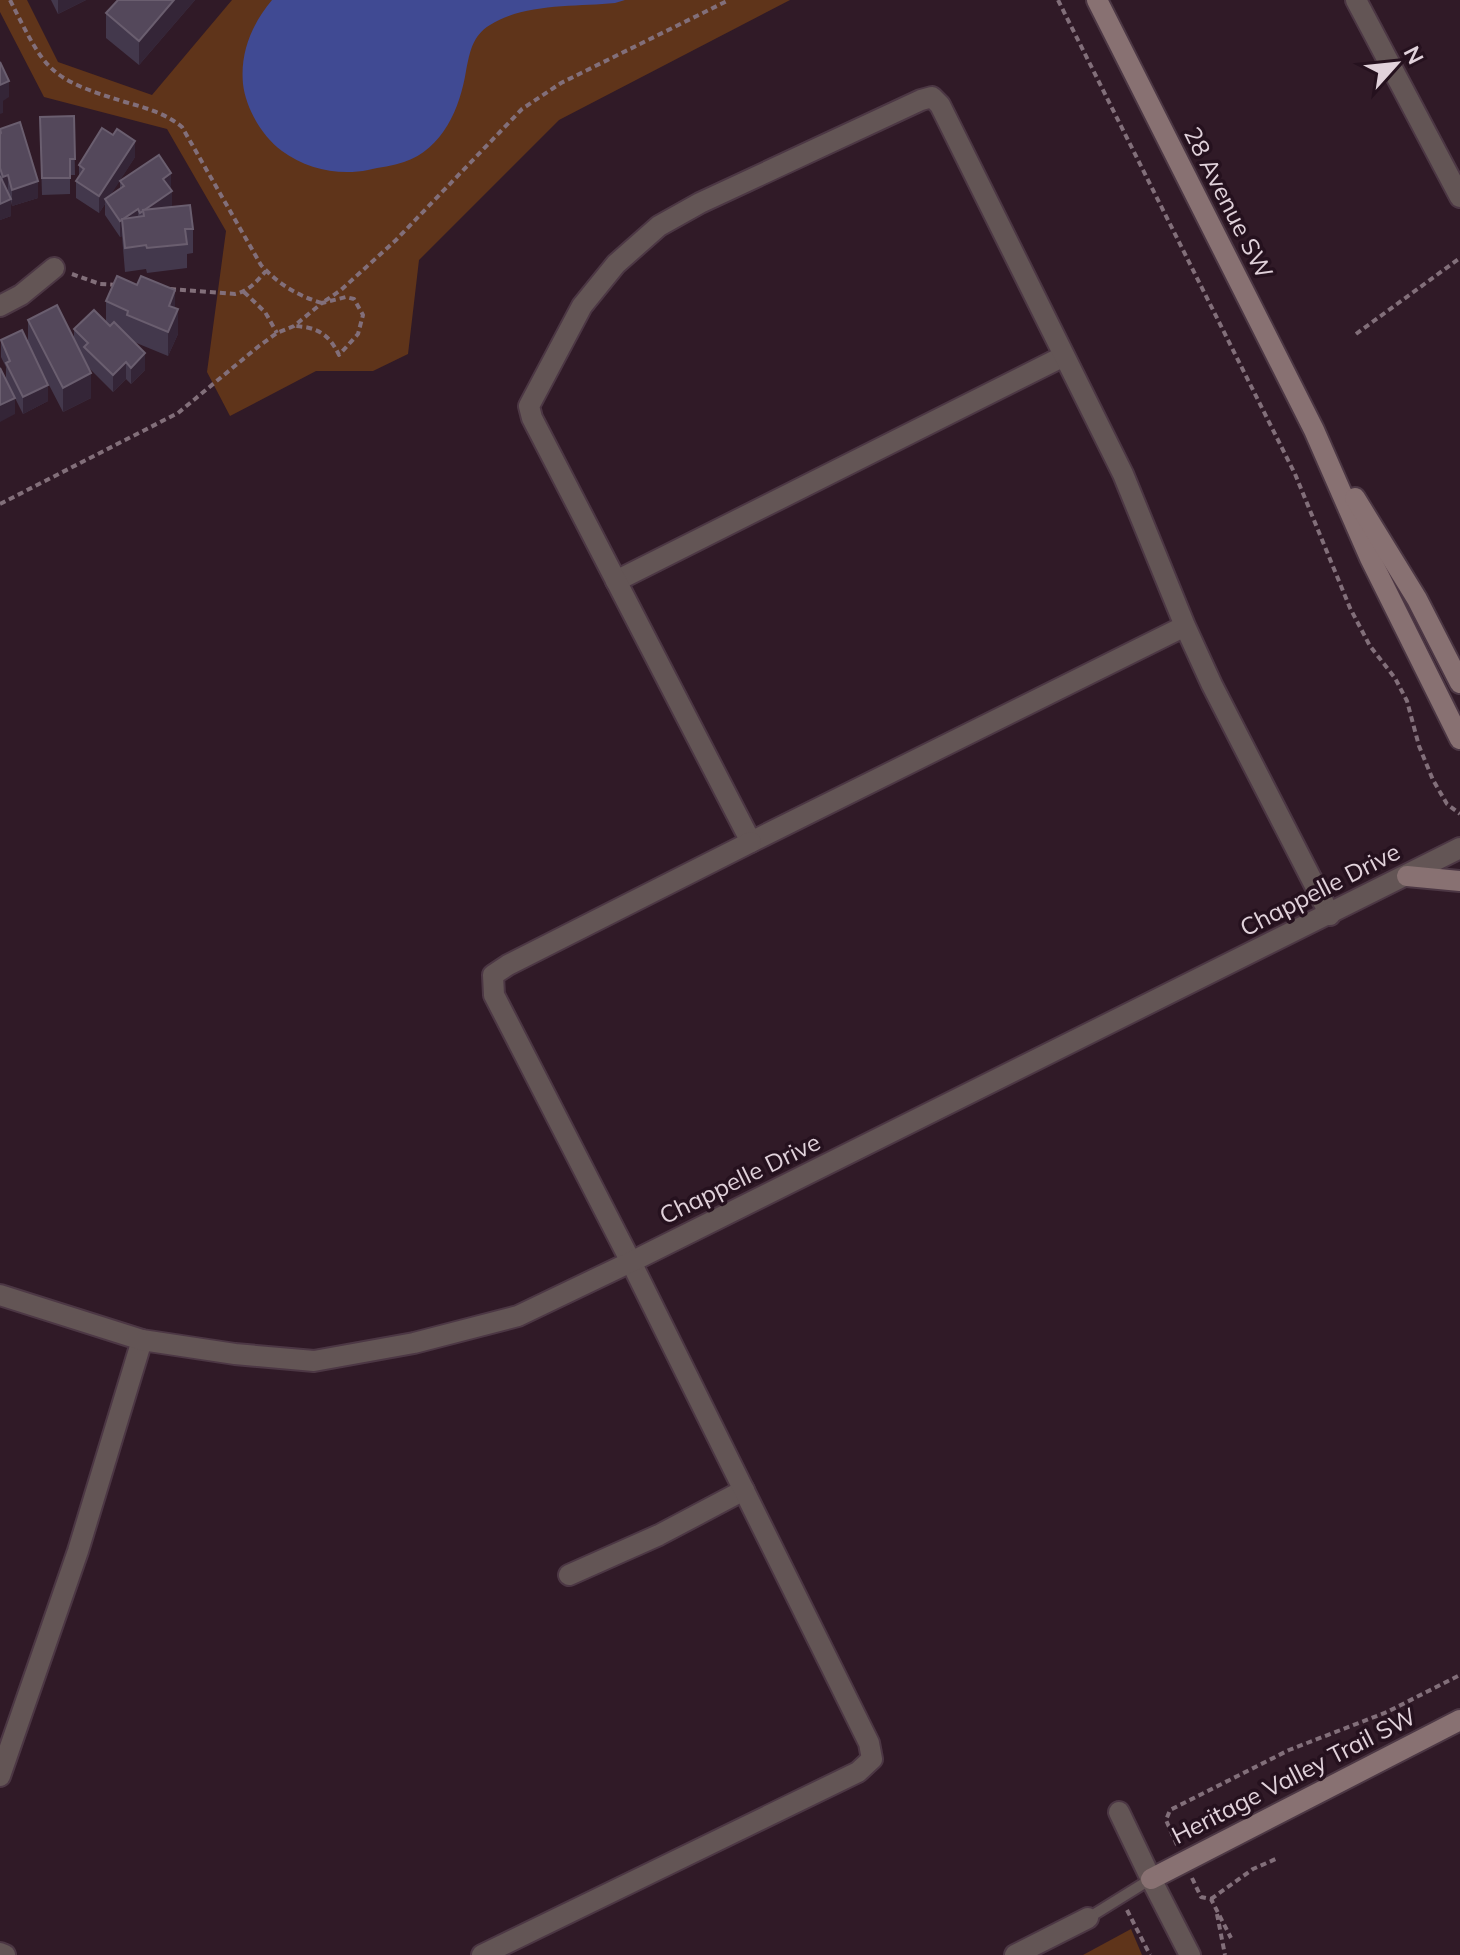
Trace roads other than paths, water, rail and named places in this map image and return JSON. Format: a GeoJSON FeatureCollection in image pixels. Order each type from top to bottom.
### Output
{"type":"FeatureCollection","features":[{"type":"Feature","properties":{"kind":"main road","name":"28 Avenue SW"},"geometry":{"type":"LineString","coordinates":[[1097,0],[1314,430],[1370,558],[1460,739]]}},
{"type":"Feature","properties":{"kind":"main road","name":"28 Avenue SW"},"geometry":{"type":"LineString","coordinates":[[1314,430],[1417,599],[1460,683]]}},
{"type":"Feature","properties":{"kind":"main road"},"geometry":{"type":"LineString","coordinates":[[1407,876],[1460,881]]}},
{"type":"Feature","properties":{"kind":"main road","name":"Heritage Valley Trail SW"},"geometry":{"type":"LineString","coordinates":[[1151,1879],[1460,1720]]}},
{"type":"Feature","properties":{"kind":"street"},"geometry":{"type":"LineString","coordinates":[[1356,0],[1460,197]]}},
{"type":"Feature","properties":{"kind":"street"},"geometry":{"type":"LineString","coordinates":[[751,842],[532,418],[529,406],[582,306],[616,264],[659,226],[700,203],[932,97],[940,105],[1139,510],[1185,626],[1330,915]]}},
{"type":"Feature","properties":{"kind":"street"},"geometry":{"type":"LineString","coordinates":[[0,306],[21,295],[54,268]]}},
{"type":"Feature","properties":{"kind":"street"},"geometry":{"type":"LineString","coordinates":[[616,581],[1064,356]]}},
{"type":"Feature","properties":{"kind":"street"},"geometry":{"type":"LineString","coordinates":[[482,1955],[858,1772],[872,1759],[869,1743],[744,1490],[494,995],[493,975],[751,842],[1185,626]]}},
{"type":"Feature","properties":{"kind":"street","name":"Chappelle Drive"},"geometry":{"type":"LineString","coordinates":[[0,1295],[142,1340],[235,1354],[314,1361],[414,1343],[518,1316],[1460,848]]}},
{"type":"Feature","properties":{"kind":"street"},"geometry":{"type":"LineString","coordinates":[[0,1776],[78,1551],[142,1340]]}},
{"type":"Feature","properties":{"kind":"street"},"geometry":{"type":"LineString","coordinates":[[569,1575],[659,1535],[744,1490]]}},
{"type":"Feature","properties":{"kind":"street"},"geometry":{"type":"LineString","coordinates":[[1119,1812],[1190,1955]]}},
{"type":"Feature","properties":{"kind":"street"},"geometry":{"type":"LineString","coordinates":[[1015,1955],[1088,1918]]}},
{"type":"Feature","properties":{"kind":"lane"},"geometry":{"type":"LineString","coordinates":[[1046,1955],[1050,1947],[1088,1918],[1151,1879]]}},
{"type":"Feature","properties":{"kind":"water"},"geometry":{"type":"Polygon","coordinates":[[[272,0],[625,0],[534,9],[490,25],[479,34],[473,45],[454,113],[429,148],[400,163],[346,172],[312,167],[291,157],[268,138],[251,112],[243,84],[243,61],[253,29],[272,0]]]}}]}
